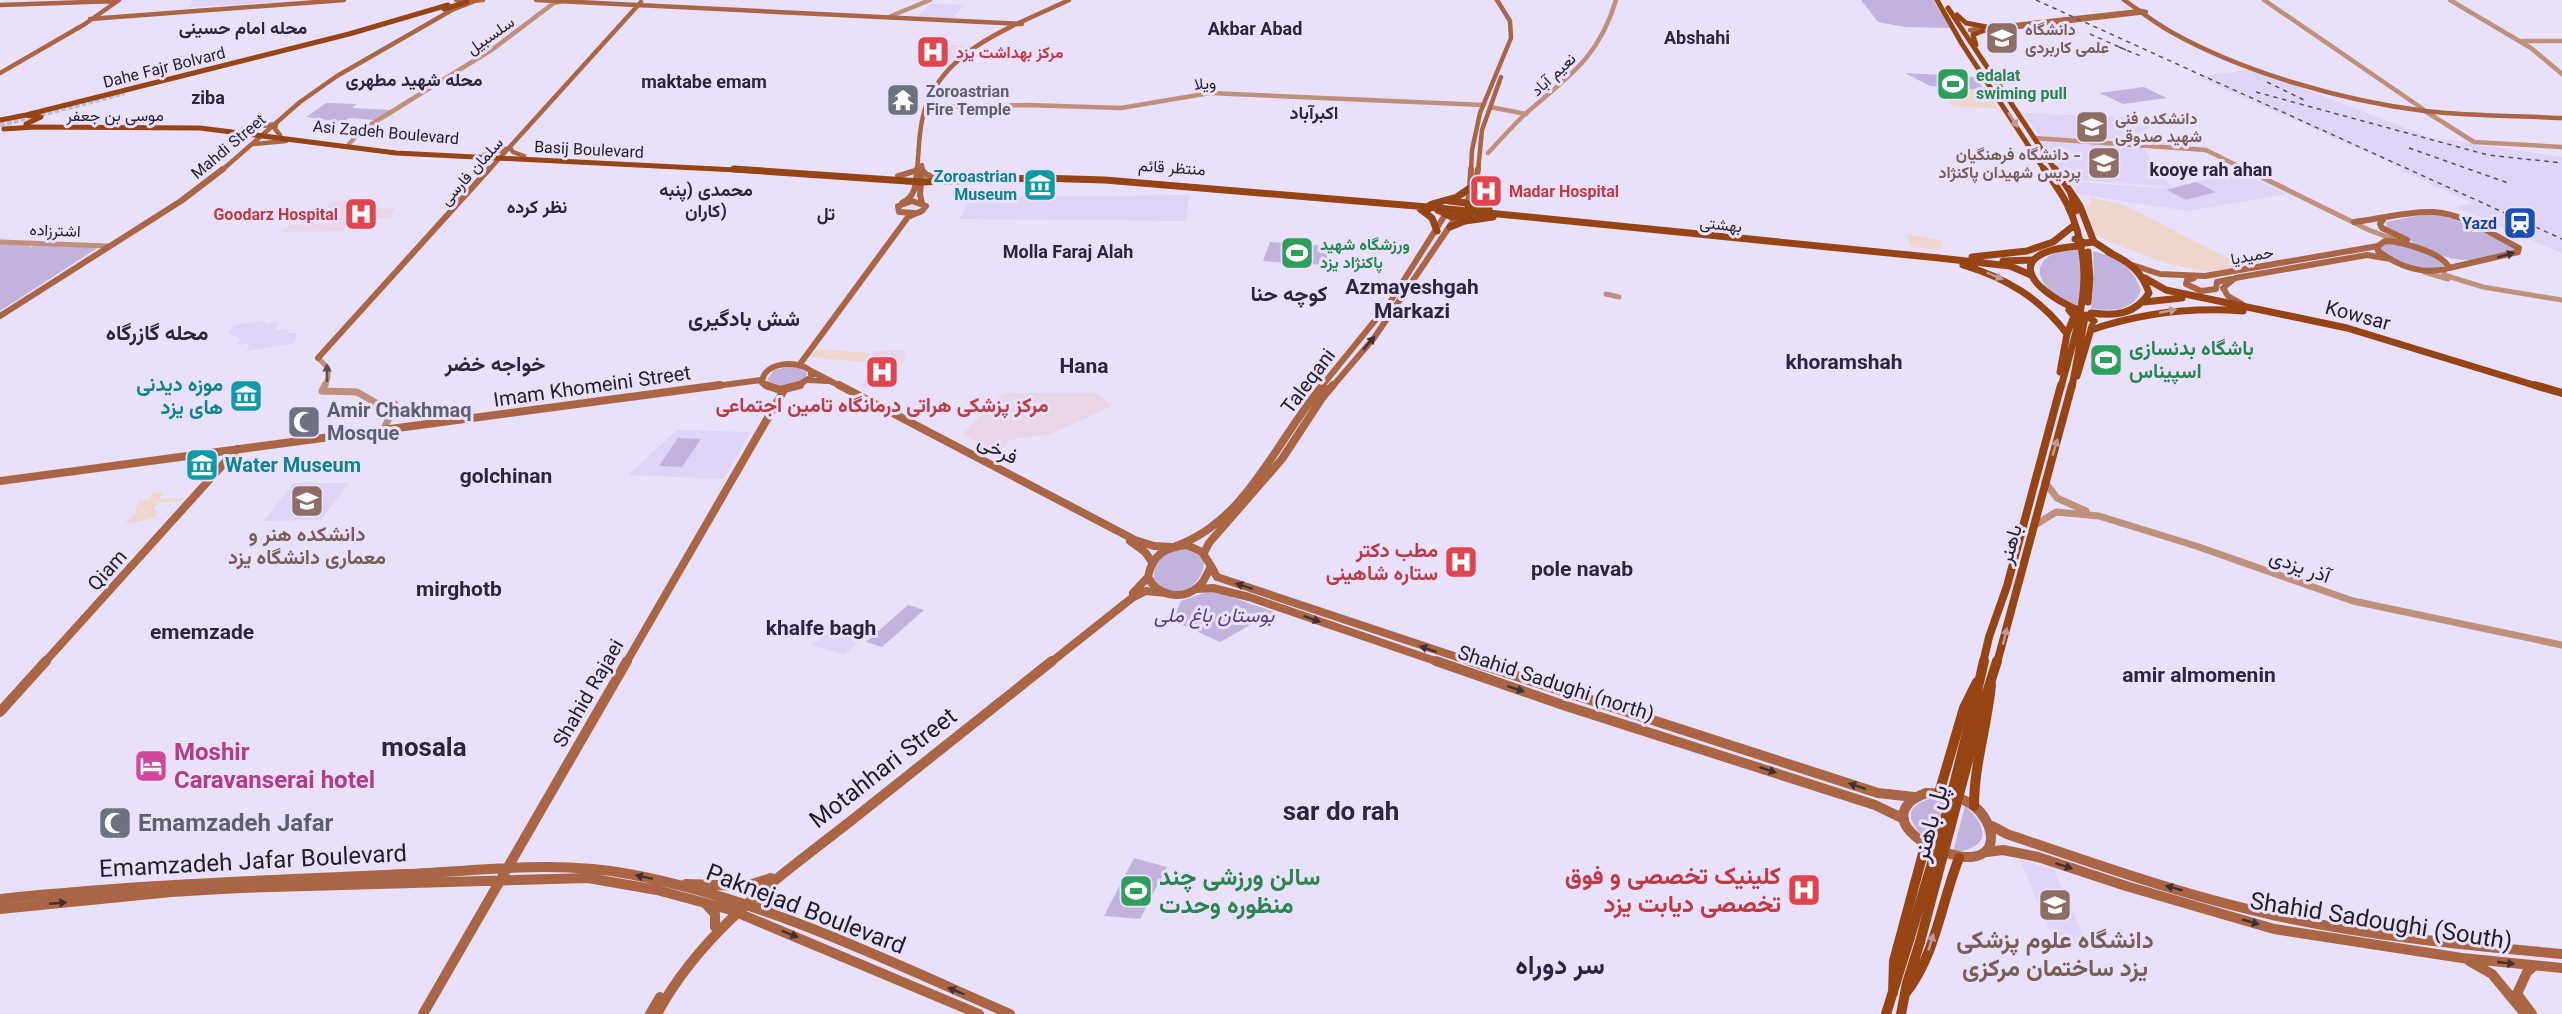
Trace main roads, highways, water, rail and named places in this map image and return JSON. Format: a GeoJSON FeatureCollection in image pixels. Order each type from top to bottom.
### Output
{"type":"FeatureCollection","features":[{"type":"Feature","properties":{"kind":"main road"},"geometry":{"type":"LineString","coordinates":[[88,21],[113,17],[344,0]]}},
{"type":"Feature","properties":{"kind":"main road"},"geometry":{"type":"LineString","coordinates":[[536,0],[611,2]]}},
{"type":"Feature","properties":{"kind":"main road"},"geometry":{"type":"LineString","coordinates":[[583,0],[623,3],[642,1],[657,4],[1020,24]]}},
{"type":"Feature","properties":{"kind":"main road"},"geometry":{"type":"LineString","coordinates":[[797,364],[895,231],[901,217],[897,208],[914,195],[919,179],[929,107],[942,78],[966,54],[1020,24],[1071,0]]}},
{"type":"Feature","properties":{"kind":"main road"},"geometry":{"type":"LineString","coordinates":[[1474,207],[1472,150],[1484,105],[1491,95],[1516,38],[1512,16],[1499,0]]}},
{"type":"Feature","properties":{"kind":"main road"},"geometry":{"type":"LineString","coordinates":[[1937,0],[1965,49],[2061,193],[2078,231],[2084,254],[2084,296],[2071,364],[2073,382]]}},
{"type":"Feature","properties":{"kind":"main road"},"geometry":{"type":"LineString","coordinates":[[1943,0],[2079,206],[2096,245]]}},
{"type":"Feature","properties":{"kind":"main road"},"geometry":{"type":"LineString","coordinates":[[2126,0],[2192,43],[2294,83],[2355,99],[2424,110],[2562,117]]}},
{"type":"Feature","properties":{"kind":"main road"},"geometry":{"type":"LineString","coordinates":[[2126,0],[2144,12]]}},
{"type":"Feature","properties":{"kind":"main road"},"geometry":{"type":"LineString","coordinates":[[88,21],[117,1]]}},
{"type":"Feature","properties":{"kind":"main road"},"geometry":{"type":"LineString","coordinates":[[0,5],[117,1]]}},
{"type":"Feature","properties":{"kind":"main road"},"geometry":{"type":"LineString","coordinates":[[0,73],[88,21],[117,1]]}},
{"type":"Feature","properties":{"kind":"main road"},"geometry":{"type":"LineString","coordinates":[[450,5],[461,1]]}},
{"type":"Feature","properties":{"kind":"main road"},"geometry":{"type":"LineString","coordinates":[[343,36],[442,10],[461,1],[480,1]]}},
{"type":"Feature","properties":{"kind":"main road","name":"Mahdi Street"},"geometry":{"type":"LineString","coordinates":[[0,316],[181,201],[337,76],[450,5],[480,1]]}},
{"type":"Feature","properties":{"kind":"main road","name":"سلمان فارسی"},"geometry":{"type":"LineString","coordinates":[[318,358],[642,1]]}},
{"type":"Feature","properties":{"kind":"main road"},"geometry":{"type":"LineString","coordinates":[[623,3],[635,9],[657,4],[1020,24]]}},
{"type":"Feature","properties":{"kind":"main road","name":"Dahe Fajr Bolvard"},"geometry":{"type":"LineString","coordinates":[[0,119],[52,111],[343,36],[450,5]]}},
{"type":"Feature","properties":{"kind":"main road"},"geometry":{"type":"LineString","coordinates":[[2131,14],[2135,7]]}},
{"type":"Feature","properties":{"kind":"main road"},"geometry":{"type":"LineString","coordinates":[[1949,9],[1964,22],[1992,28]]}},
{"type":"Feature","properties":{"kind":"main road"},"geometry":{"type":"LineString","coordinates":[[2144,12],[2131,14],[1982,31],[1970,30],[2131,14],[2156,19]]}},
{"type":"Feature","properties":{"kind":"main road"},"geometry":{"type":"LineString","coordinates":[[98,16],[113,17]]}},
{"type":"Feature","properties":{"kind":"main road"},"geometry":{"type":"LineString","coordinates":[[88,21],[113,17]]}},
{"type":"Feature","properties":{"kind":"main road"},"geometry":{"type":"LineString","coordinates":[[811,371],[808,380],[798,387],[784,390],[765,387],[761,380],[772,368],[797,364],[903,223],[914,213],[925,208],[922,203],[919,179],[926,107],[939,78],[969,54],[1020,24]]}},
{"type":"Feature","properties":{"kind":"main road"},"geometry":{"type":"LineString","coordinates":[[1975,49],[1976,43],[1972,36],[1982,31]]}},
{"type":"Feature","properties":{"kind":"main road"},"geometry":{"type":"LineString","coordinates":[[1965,49],[1975,49]]}},
{"type":"Feature","properties":{"kind":"main road"},"geometry":{"type":"LineString","coordinates":[[1474,207],[1482,127],[1490,107],[1491,95]]}},
{"type":"Feature","properties":{"kind":"main road"},"geometry":{"type":"LineString","coordinates":[[44,126],[52,111]]}},
{"type":"Feature","properties":{"kind":"main road","name":"Dahe Fajr Bolvard"},"geometry":{"type":"LineString","coordinates":[[2,129],[40,118],[52,111]]}},
{"type":"Feature","properties":{"kind":"main road"},"geometry":{"type":"LineString","coordinates":[[24,116],[40,118],[44,126]]}},
{"type":"Feature","properties":{"kind":"main road"},"geometry":{"type":"LineString","coordinates":[[243,131],[276,124],[275,129],[280,135]]}},
{"type":"Feature","properties":{"kind":"main road","name":"موسی بن جعفر"},"geometry":{"type":"LineString","coordinates":[[2,129],[44,126],[72,129],[159,127],[243,131],[263,135]]}},
{"type":"Feature","properties":{"kind":"main road"},"geometry":{"type":"LineString","coordinates":[[243,131],[253,137],[252,144],[287,141]]}},
{"type":"Feature","properties":{"kind":"main road","name":"Basij Boulevard"},"geometry":{"type":"LineString","coordinates":[[263,135],[287,141],[427,153],[573,158],[919,179]]}},
{"type":"Feature","properties":{"kind":"main road","name":"Asi Zadeh Boulevard"},"geometry":{"type":"LineString","coordinates":[[263,135],[280,135],[331,144],[427,153]]}},
{"type":"Feature","properties":{"kind":"main road"},"geometry":{"type":"LineString","coordinates":[[483,156],[510,148],[522,157]]}},
{"type":"Feature","properties":{"kind":"main road"},"geometry":{"type":"LineString","coordinates":[[483,156],[495,165],[522,157]]}},
{"type":"Feature","properties":{"kind":"main road","name":"Basij Boulevard"},"geometry":{"type":"LineString","coordinates":[[585,159],[789,168],[798,171]]}},
{"type":"Feature","properties":{"kind":"main road"},"geometry":{"type":"LineString","coordinates":[[783,172],[789,168]]}},
{"type":"Feature","properties":{"kind":"main road"},"geometry":{"type":"LineString","coordinates":[[899,178],[908,175],[919,179],[927,175],[938,180]]}},
{"type":"Feature","properties":{"kind":"main road","name":"منتظر قائم"},"geometry":{"type":"LineString","coordinates":[[919,179],[1105,180],[1311,195]]}},
{"type":"Feature","properties":{"kind":"main road"},"geometry":{"type":"LineString","coordinates":[[2061,193],[2059,198],[2077,243]]}},
{"type":"Feature","properties":{"kind":"main road"},"geometry":{"type":"LineString","coordinates":[[1311,195],[1425,206],[1441,211],[1453,223]]}},
{"type":"Feature","properties":{"kind":"main road","name":"بهشتی"},"geometry":{"type":"LineString","coordinates":[[1311,195],[1968,258],[2011,264],[2031,275]]}},
{"type":"Feature","properties":{"kind":"main road"},"geometry":{"type":"LineString","coordinates":[[1425,206],[1457,197],[1474,207]]}},
{"type":"Feature","properties":{"kind":"main road"},"geometry":{"type":"LineString","coordinates":[[2061,381],[2071,364],[2091,279],[2084,232],[2072,198]]}},
{"type":"Feature","properties":{"kind":"main road"},"geometry":{"type":"LineString","coordinates":[[1459,200],[1474,207]]}},
{"type":"Feature","properties":{"kind":"main road"},"geometry":{"type":"LineString","coordinates":[[1459,200],[1494,213],[1607,224]]}},
{"type":"Feature","properties":{"kind":"main road"},"geometry":{"type":"LineString","coordinates":[[1441,211],[1459,200]]}},
{"type":"Feature","properties":{"kind":"main road"},"geometry":{"type":"LineString","coordinates":[[902,203],[922,203]]}},
{"type":"Feature","properties":{"kind":"main road"},"geometry":{"type":"LineString","coordinates":[[1425,206],[1437,223],[1437,231]]}},
{"type":"Feature","properties":{"kind":"main road","name":"بهشتی"},"geometry":{"type":"LineString","coordinates":[[1425,206],[1939,258],[2011,264],[2032,260]]}},
{"type":"Feature","properties":{"kind":"main road"},"geometry":{"type":"LineString","coordinates":[[1453,223],[1474,207],[1480,206],[1494,213]]}},
{"type":"Feature","properties":{"kind":"main road","name":"Taleqani"},"geometry":{"type":"LineString","coordinates":[[1174,546],[1196,539],[1211,530],[1261,475],[1312,398],[1364,337],[1437,231],[1441,211]]}},
{"type":"Feature","properties":{"kind":"main road"},"geometry":{"type":"LineString","coordinates":[[899,212],[914,213]]}},
{"type":"Feature","properties":{"kind":"main road"},"geometry":{"type":"LineString","coordinates":[[2362,226],[2432,212],[2459,218],[2519,248],[2518,252],[2479,263],[2431,271],[2408,266],[2391,259],[2378,251],[2379,244]]}},
{"type":"Feature","properties":{"kind":"main road"},"geometry":{"type":"LineString","coordinates":[[1453,223],[1494,213]]}},
{"type":"Feature","properties":{"kind":"main road"},"geometry":{"type":"LineString","coordinates":[[2354,222],[2381,222]]}},
{"type":"Feature","properties":{"kind":"main road"},"geometry":{"type":"LineString","coordinates":[[2381,222],[2386,230],[2430,251],[2456,260],[2479,263]]}},
{"type":"Feature","properties":{"kind":"main road","name":"Taleqani"},"geometry":{"type":"LineString","coordinates":[[1204,553],[1209,543],[1282,459],[1322,398],[1374,338],[1436,244],[1453,223]]}},
{"type":"Feature","properties":{"kind":"main road"},"geometry":{"type":"LineString","coordinates":[[1968,258],[2027,251],[2053,242],[2072,227]]}},
{"type":"Feature","properties":{"kind":"main road","name":"حمیدیا"},"geometry":{"type":"LineString","coordinates":[[2253,310],[2236,302],[2224,292],[2223,288],[2235,278],[2365,252],[2379,244],[2402,242],[2445,261]]}},
{"type":"Feature","properties":{"kind":"main road"},"geometry":{"type":"LineString","coordinates":[[2077,243],[2096,245],[2132,265],[2145,278],[2149,293],[2144,302],[2134,311],[2093,317],[2076,313],[2042,292],[2035,284],[2031,275],[2032,260],[2044,251],[2077,243]]}},
{"type":"Feature","properties":{"kind":"main road","name":"حمیدیا"},"geometry":{"type":"LineString","coordinates":[[2132,265],[2160,274],[2205,276],[2365,252],[2391,259]]}},
{"type":"Feature","properties":{"kind":"main road"},"geometry":{"type":"LineString","coordinates":[[1939,258],[1991,273],[2022,290],[2053,314],[2067,334]]}},
{"type":"Feature","properties":{"kind":"main road"},"geometry":{"type":"LineString","coordinates":[[2445,261],[2457,264],[2456,260]]}},
{"type":"Feature","properties":{"kind":"main road"},"geometry":{"type":"LineString","coordinates":[[2445,261],[2449,265],[2447,269]]}},
{"type":"Feature","properties":{"kind":"main road"},"geometry":{"type":"LineString","coordinates":[[2205,276],[2187,280],[2186,284],[2195,290],[2208,292],[2216,289],[2217,282],[2235,278]]}},
{"type":"Feature","properties":{"kind":"main road","name":"Kowsar"},"geometry":{"type":"LineString","coordinates":[[2145,278],[2167,294],[2346,331],[2492,378],[2562,395]]}},
{"type":"Feature","properties":{"kind":"main road","name":"Kowsar"},"geometry":{"type":"LineString","coordinates":[[2144,302],[2167,294]]}},
{"type":"Feature","properties":{"kind":"main road"},"geometry":{"type":"LineString","coordinates":[[2091,330],[2106,324],[2178,309],[2253,310]]}},
{"type":"Feature","properties":{"kind":"main road"},"geometry":{"type":"LineString","coordinates":[[2061,381],[2060,372],[2067,334],[2076,313]]}},
{"type":"Feature","properties":{"kind":"main road"},"geometry":{"type":"LineString","coordinates":[[2073,382],[2079,373],[2093,317]]}},
{"type":"Feature","properties":{"kind":"main road","name":"فرخی"},"geometry":{"type":"LineString","coordinates":[[797,364],[1135,540],[1154,546],[1174,546]]}},
{"type":"Feature","properties":{"kind":"main road","name":"Imam Khomeini Street"},"geometry":{"type":"LineString","coordinates":[[0,481],[761,380]]}},
{"type":"Feature","properties":{"kind":"main road","name":"فرخی"},"geometry":{"type":"LineString","coordinates":[[808,380],[825,380],[1070,509],[1132,542],[1145,552],[1152,562]]}},
{"type":"Feature","properties":{"kind":"main road","name":"باهنر"},"geometry":{"type":"LineString","coordinates":[[1986,678],[1989,637],[2025,521],[2061,381]]}},
{"type":"Feature","properties":{"kind":"main road","name":"باهنر"},"geometry":{"type":"LineString","coordinates":[[1976,714],[1986,678],[2002,646],[2073,382]]}},
{"type":"Feature","properties":{"kind":"main road","name":"Shahid Rajaei"},"geometry":{"type":"LineString","coordinates":[[423,1014],[784,390]]}},
{"type":"Feature","properties":{"kind":"main road","name":"Qiam"},"geometry":{"type":"LineString","coordinates":[[0,712],[237,449]]}},
{"type":"Feature","properties":{"kind":"main road"},"geometry":{"type":"LineString","coordinates":[[1196,539],[1199,544],[1209,543]]}},
{"type":"Feature","properties":{"kind":"main road"},"geometry":{"type":"LineString","coordinates":[[1211,566],[1206,577],[1196,589],[1181,595],[1165,593],[1153,586],[1148,577],[1152,562],[1159,552],[1174,546],[1195,548],[1204,553],[1217,577],[1208,582],[1213,588]]}},
{"type":"Feature","properties":{"kind":"main road","name":"Motahhari Street"},"geometry":{"type":"LineString","coordinates":[[650,1014],[669,981],[738,907],[1136,591],[1148,577]]}},
{"type":"Feature","properties":{"kind":"main road","name":"Shahid Sadughi (north)"},"geometry":{"type":"LineString","coordinates":[[1217,577],[1580,699],[1878,793],[1914,797]]}},
{"type":"Feature","properties":{"kind":"main road","name":"Shahid Sadughi (north)"},"geometry":{"type":"LineString","coordinates":[[1196,589],[1213,588],[1249,597],[1522,691],[1875,805],[1904,819]]}},
{"type":"Feature","properties":{"kind":"main road","name":"Motahhari Street"},"geometry":{"type":"LineString","coordinates":[[771,880],[1132,598],[1146,591],[1165,593]]}},
{"type":"Feature","properties":{"kind":"main road"},"geometry":{"type":"LineString","coordinates":[[1939,793],[1946,779],[1964,708],[1986,678]]}},
{"type":"Feature","properties":{"kind":"main road"},"geometry":{"type":"LineString","coordinates":[[1974,806],[1974,777],[1991,696],[1986,678]]}},
{"type":"Feature","properties":{"kind":"main road","name":"پل باهنر"},"geometry":{"type":"LineString","coordinates":[[1900,988],[1976,714]]}},
{"type":"Feature","properties":{"kind":"main road"},"geometry":{"type":"LineString","coordinates":[[1946,779],[1974,789]]}},
{"type":"Feature","properties":{"kind":"main road"},"geometry":{"type":"LineString","coordinates":[[1875,805],[1882,802],[1882,797],[1878,793]]}},
{"type":"Feature","properties":{"kind":"main road"},"geometry":{"type":"LineString","coordinates":[[1926,793],[1939,793],[1957,797],[1974,806],[1984,816],[1992,826],[1994,840],[1987,852],[1975,857],[1959,858],[1942,855],[1925,846],[1911,834],[1904,819],[1905,806],[1914,797],[1926,793]]}},
{"type":"Feature","properties":{"kind":"main road","name":"Shahid Sadoughi (South)"},"geometry":{"type":"LineString","coordinates":[[1992,826],[2007,834],[2140,879],[2271,915],[2322,925],[2454,943],[2562,954]]}},
{"type":"Feature","properties":{"kind":"main road"},"geometry":{"type":"LineString","coordinates":[[2038,857],[2034,850],[2039,844]]}},
{"type":"Feature","properties":{"kind":"main road"},"geometry":{"type":"LineString","coordinates":[[1901,1014],[1900,988],[1894,961],[1925,846]]}},
{"type":"Feature","properties":{"kind":"main road","name":"Shahid Sadoughi (South)"},"geometry":{"type":"LineString","coordinates":[[1987,852],[2003,850],[2038,857],[2126,886],[2274,929],[2462,958],[2562,969]]}},
{"type":"Feature","properties":{"kind":"main road"},"geometry":{"type":"LineString","coordinates":[[516,879],[495,892],[481,876],[516,855],[520,864],[531,869]]}},
{"type":"Feature","properties":{"kind":"main road"},"geometry":{"type":"LineString","coordinates":[[1886,1014],[1900,988],[1921,972],[1949,882],[1959,858]]}},
{"type":"Feature","properties":{"kind":"main road","name":"Paknejad Boulevard"},"geometry":{"type":"LineString","coordinates":[[506,874],[531,869],[595,869],[681,885],[738,907],[749,917],[979,1014]]}},
{"type":"Feature","properties":{"kind":"main road"},"geometry":{"type":"LineString","coordinates":[[1919,869],[1949,882]]}},
{"type":"Feature","properties":{"kind":"main road","name":"Paknejad Boulevard"},"geometry":{"type":"LineString","coordinates":[[506,874],[516,879],[588,878],[624,883],[704,902],[770,913],[1010,1014]]}},
{"type":"Feature","properties":{"kind":"main road","name":"Emamzadeh Jafar Boulevard"},"geometry":{"type":"LineString","coordinates":[[0,899],[166,884],[243,884],[506,874]]}},
{"type":"Feature","properties":{"kind":"main road"},"geometry":{"type":"LineString","coordinates":[[681,885],[696,882],[737,888],[771,880]]}},
{"type":"Feature","properties":{"kind":"main road"},"geometry":{"type":"LineString","coordinates":[[770,913],[764,907],[762,900],[771,880]]}},
{"type":"Feature","properties":{"kind":"main road","name":"Emamzadeh Jafar Boulevard"},"geometry":{"type":"LineString","coordinates":[[0,909],[243,884]]}},
{"type":"Feature","properties":{"kind":"main road"},"geometry":{"type":"LineString","coordinates":[[704,902],[715,914],[718,926],[749,917]]}},
{"type":"Feature","properties":{"kind":"main road","name":"Motahhari Street"},"geometry":{"type":"LineString","coordinates":[[657,1014],[677,977],[718,926]]}},
{"type":"Feature","properties":{"kind":"main road"},"geometry":{"type":"LineString","coordinates":[[869,968],[876,957]]}},
{"type":"Feature","properties":{"kind":"main road"},"geometry":{"type":"LineString","coordinates":[[2462,958],[2492,974],[2525,1014]]}},
{"type":"Feature","properties":{"kind":"main road"},"geometry":{"type":"LineString","coordinates":[[2532,1014],[2517,994],[2527,972],[2534,966]]}},
{"type":"Feature","properties":{"kind":"tunnel"},"geometry":{"type":"LineString","coordinates":[[0,125],[124,93]]}},
{"type":"Feature","properties":{"kind":"railway"},"geometry":{"type":"LineString","coordinates":[[2036,0],[2562,239]]}},
{"type":"Feature","properties":{"kind":"railway"},"geometry":{"type":"LineString","coordinates":[[2090,34],[2123,49]]}},
{"type":"Feature","properties":{"kind":"railway"},"geometry":{"type":"LineString","coordinates":[[2119,47],[2123,49]]}},
{"type":"Feature","properties":{"kind":"railway"},"geometry":{"type":"LineString","coordinates":[[2123,49],[2143,57]]}},
{"type":"Feature","properties":{"kind":"railway"},"geometry":{"type":"LineString","coordinates":[[2267,82],[2304,100]]}},
{"type":"Feature","properties":{"kind":"railway"},"geometry":{"type":"LineString","coordinates":[[2256,92],[2488,155],[2562,163]]}},
{"type":"Feature","properties":{"kind":"railway"},"geometry":{"type":"LineString","coordinates":[[2409,148],[2511,184]]}},
{"type":"Feature","properties":{"kind":"place","name":"دانشگاه علمی کاربردی"},"geometry":{"type":"Point","coordinates":[2002,38]}},
{"type":"Feature","properties":{"kind":"place","name":"مرکز بهداشت یزد"},"geometry":{"type":"Point","coordinates":[933,52]}},
{"type":"Feature","properties":{"kind":"place","name":"edalat swiming pull"},"geometry":{"type":"Point","coordinates":[1953,84]}},
{"type":"Feature","properties":{"kind":"place","name":"Zoroastrian Fire Temple"},"geometry":{"type":"Point","coordinates":[903,100]}},
{"type":"Feature","properties":{"kind":"place","name":"دانشکده فنی شهید صدوقی"},"geometry":{"type":"Point","coordinates":[2092,127]}},
{"type":"Feature","properties":{"kind":"place","name":"دانشگاه فرهنگیان - پردیس شهیدان پاکنژاد"},"geometry":{"type":"Point","coordinates":[2104,163]}},
{"type":"Feature","properties":{"kind":"place","name":"Zoroastrian Museum"},"geometry":{"type":"Point","coordinates":[1040,185]}},
{"type":"Feature","properties":{"kind":"place","name":"Madar Hospital"},"geometry":{"type":"Point","coordinates":[1486,191]}},
{"type":"Feature","properties":{"kind":"place","name":"Goodarz Hospital"},"geometry":{"type":"Point","coordinates":[361,214]}},
{"type":"Feature","properties":{"kind":"place","name":"Yazd"},"geometry":{"type":"Point","coordinates":[2520,223]}},
{"type":"Feature","properties":{"kind":"place","name":"ورزشگاه شهید پاکنژاد یزد"},"geometry":{"type":"Point","coordinates":[1297,253]}},
{"type":"Feature","properties":{"kind":"place","name":"باشگاه بدنسازی اسپیناس"},"geometry":{"type":"Point","coordinates":[2106,360]}},
{"type":"Feature","properties":{"kind":"place","name":"مرکز پزشکی هراتی درمانگاه تامین اجتماعی"},"geometry":{"type":"Point","coordinates":[882,372]}},
{"type":"Feature","properties":{"kind":"place","name":"موزه دیدنی های یزد"},"geometry":{"type":"Point","coordinates":[246,396]}},
{"type":"Feature","properties":{"kind":"place","name":"Amir Chakhmaq Mosque"},"geometry":{"type":"Point","coordinates":[304,422]}},
{"type":"Feature","properties":{"kind":"place","name":"Water Museum"},"geometry":{"type":"Point","coordinates":[202,465]}},
{"type":"Feature","properties":{"kind":"place","name":"دانشکده هنر و معماری دانشگاه یزد"},"geometry":{"type":"Point","coordinates":[307,501]}},
{"type":"Feature","properties":{"kind":"place","name":"مطب دکتر ستاره شاهینی"},"geometry":{"type":"Point","coordinates":[1461,562]}},
{"type":"Feature","properties":{"kind":"place","name":"Moshir Caravanserai hotel"},"geometry":{"type":"Point","coordinates":[151,766]}},
{"type":"Feature","properties":{"kind":"place","name":"Emamzadeh Jafar"},"geometry":{"type":"Point","coordinates":[115,823]}},
{"type":"Feature","properties":{"kind":"place","name":"کلینیک تخصصی و فوق تخصصی دیابت یزد"},"geometry":{"type":"Point","coordinates":[1804,890]}},
{"type":"Feature","properties":{"kind":"place","name":"سالن ورزشی چند منظوره وحدت"},"geometry":{"type":"Point","coordinates":[1136,891]}},
{"type":"Feature","properties":{"kind":"place","name":"دانشگاه علوم پزشکی یزد ساختمان مرکزی"},"geometry":{"type":"Point","coordinates":[2055,905]}},
{"type":"Feature","properties":{"kind":"district","name":"محله امام حسینی"},"geometry":{"type":"Point","coordinates":[243,28]}},
{"type":"Feature","properties":{"kind":"district","name":"Akbar Abad"},"geometry":{"type":"Point","coordinates":[1255,29]}},
{"type":"Feature","properties":{"kind":"district","name":"Abshahi"},"geometry":{"type":"Point","coordinates":[1697,38]}},
{"type":"Feature","properties":{"kind":"district","name":"محله شهید مطهری"},"geometry":{"type":"Point","coordinates":[414,80]}},
{"type":"Feature","properties":{"kind":"district","name":"maktabe emam"},"geometry":{"type":"Point","coordinates":[704,82]}},
{"type":"Feature","properties":{"kind":"district","name":"ziba"},"geometry":{"type":"Point","coordinates":[208,98]}},
{"type":"Feature","properties":{"kind":"district","name":"اکبرآباد"},"geometry":{"type":"Point","coordinates":[1314,113]}},
{"type":"Feature","properties":{"kind":"district","name":"kooye rah ahan"},"geometry":{"type":"Point","coordinates":[2211,170]}},
{"type":"Feature","properties":{"kind":"district","name":"محمدی (پنبه کاران)"},"geometry":{"type":"Point","coordinates":[706,200]}},
{"type":"Feature","properties":{"kind":"district","name":"نظر کرده"},"geometry":{"type":"Point","coordinates":[537,207]}},
{"type":"Feature","properties":{"kind":"district","name":"تل"},"geometry":{"type":"Point","coordinates":[826,214]}},
{"type":"Feature","properties":{"kind":"district","name":"Molla Faraj Alah"},"geometry":{"type":"Point","coordinates":[1068,252]}},
{"type":"Feature","properties":{"kind":"district","name":"کوچه حنا"},"geometry":{"type":"Point","coordinates":[1289,294]}},
{"type":"Feature","properties":{"kind":"district","name":"Azmayeshgah Markazi"},"geometry":{"type":"Point","coordinates":[1412,299]}},
{"type":"Feature","properties":{"kind":"district","name":"شش بادگیری"},"geometry":{"type":"Point","coordinates":[744,319]}},
{"type":"Feature","properties":{"kind":"district","name":"محله گازرگاه"},"geometry":{"type":"Point","coordinates":[157,333]}},
{"type":"Feature","properties":{"kind":"district","name":"khoramshah"},"geometry":{"type":"Point","coordinates":[1844,362]}},
{"type":"Feature","properties":{"kind":"district","name":"خواجه خضر"},"geometry":{"type":"Point","coordinates":[495,364]}},
{"type":"Feature","properties":{"kind":"district","name":"Hana"},"geometry":{"type":"Point","coordinates":[1084,366]}},
{"type":"Feature","properties":{"kind":"district","name":"golchinan"},"geometry":{"type":"Point","coordinates":[506,476]}},
{"type":"Feature","properties":{"kind":"district","name":"pole navab"},"geometry":{"type":"Point","coordinates":[1582,569]}},
{"type":"Feature","properties":{"kind":"district","name":"mirghotb"},"geometry":{"type":"Point","coordinates":[459,589]}},
{"type":"Feature","properties":{"kind":"district","name":"khalfe bagh"},"geometry":{"type":"Point","coordinates":[821,628]}},
{"type":"Feature","properties":{"kind":"district","name":"ememzade"},"geometry":{"type":"Point","coordinates":[202,632]}},
{"type":"Feature","properties":{"kind":"district","name":"amir almomenin"},"geometry":{"type":"Point","coordinates":[2199,675]}},
{"type":"Feature","properties":{"kind":"district","name":"mosala"},"geometry":{"type":"Point","coordinates":[424,747]}},
{"type":"Feature","properties":{"kind":"district","name":"sar do rah"},"geometry":{"type":"Point","coordinates":[1341,811]}},
{"type":"Feature","properties":{"kind":"district","name":"سر دوراه"},"geometry":{"type":"Point","coordinates":[1560,965]}},
{"type":"Feature","properties":{"kind":"park label","name":"بوستان باغ ملی"},"geometry":{"type":"Point","coordinates":[1214,615]}}]}
